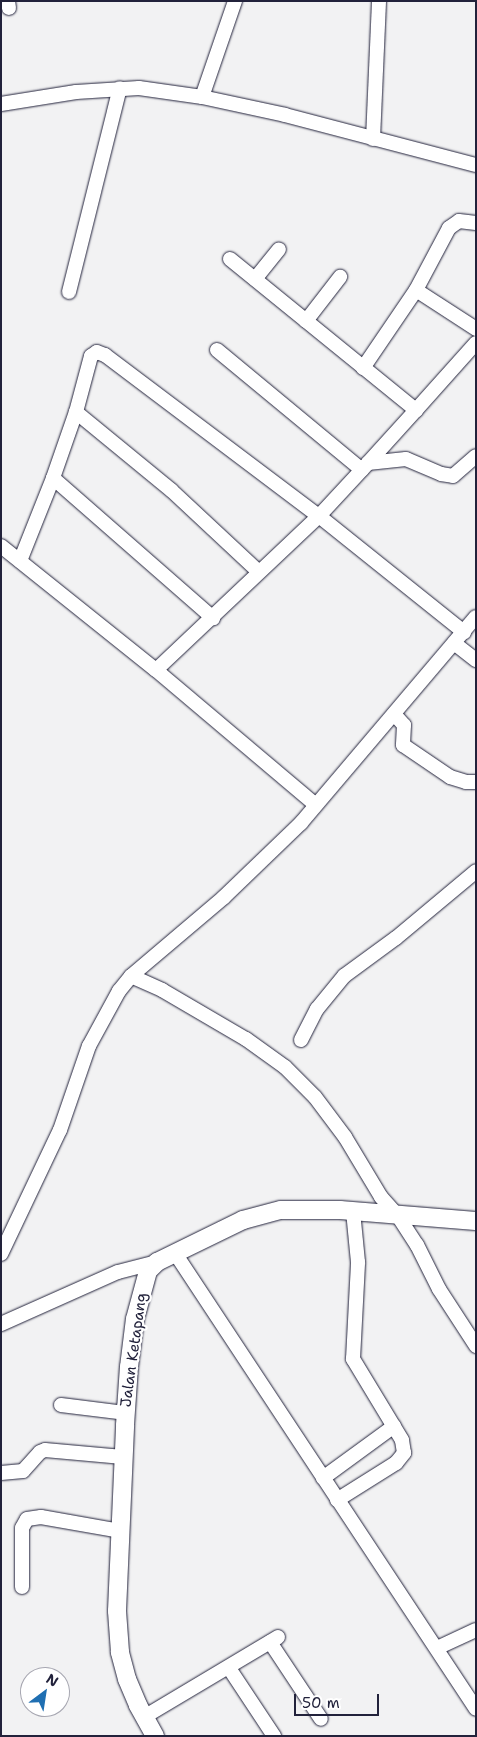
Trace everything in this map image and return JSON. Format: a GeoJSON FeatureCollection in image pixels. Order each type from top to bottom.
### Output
{"type":"FeatureCollection","features":[{"type":"Feature","properties":{"kind":"main road"},"geometry":{"type":"LineString","coordinates":[[156,1262],[261,1214],[299,1208],[476,1221]]}},
{"type":"Feature","properties":{"kind":"main road","name":"Jalan Ketapang"},"geometry":{"type":"LineString","coordinates":[[155,1736],[127,1679],[120,1652],[117,1611],[125,1413],[137,1312],[146,1277],[156,1262]]}},
{"type":"Feature","properties":{"kind":"street"},"geometry":{"type":"LineString","coordinates":[[202,97],[234,1]]}},
{"type":"Feature","properties":{"kind":"street"},"geometry":{"type":"LineString","coordinates":[[373,139],[379,1]]}},
{"type":"Feature","properties":{"kind":"street"},"geometry":{"type":"LineString","coordinates":[[69,292],[120,88]]}},
{"type":"Feature","properties":{"kind":"street"},"geometry":{"type":"LineString","coordinates":[[1,104],[76,92],[139,88],[202,97],[286,115],[476,166]]}},
{"type":"Feature","properties":{"kind":"street"},"geometry":{"type":"LineString","coordinates":[[363,368],[416,290],[449,228],[459,221],[476,223]]}},
{"type":"Feature","properties":{"kind":"street"},"geometry":{"type":"LineString","coordinates":[[255,279],[279,249]]}},
{"type":"Feature","properties":{"kind":"street"},"geometry":{"type":"LineString","coordinates":[[230,258],[416,410]]}},
{"type":"Feature","properties":{"kind":"street"},"geometry":{"type":"LineString","coordinates":[[306,321],[340,277]]}},
{"type":"Feature","properties":{"kind":"street"},"geometry":{"type":"LineString","coordinates":[[416,290],[476,329]]}},
{"type":"Feature","properties":{"kind":"street"},"geometry":{"type":"LineString","coordinates":[[156,670],[319,516],[476,343]]}},
{"type":"Feature","properties":{"kind":"street"},"geometry":{"type":"LineString","coordinates":[[217,350],[365,466],[406,459],[441,474],[452,476],[476,456]]}},
{"type":"Feature","properties":{"kind":"street"},"geometry":{"type":"LineString","coordinates":[[20,561],[53,478],[76,412],[91,356],[97,352],[105,355],[319,516],[464,632]]}},
{"type":"Feature","properties":{"kind":"street"},"geometry":{"type":"LineString","coordinates":[[76,412],[171,490],[260,572]]}},
{"type":"Feature","properties":{"kind":"street"},"geometry":{"type":"LineString","coordinates":[[53,478],[213,618]]}},
{"type":"Feature","properties":{"kind":"street"},"geometry":{"type":"LineString","coordinates":[[1,546],[156,670],[316,805]]}},
{"type":"Feature","properties":{"kind":"street"},"geometry":{"type":"LineString","coordinates":[[1,1254],[56,1138],[89,1046],[106,1012],[130,976],[224,898],[301,823],[476,617]]}},
{"type":"Feature","properties":{"kind":"street"},"geometry":{"type":"LineString","coordinates":[[454,643],[476,660]]}},
{"type":"Feature","properties":{"kind":"street"},"geometry":{"type":"LineString","coordinates":[[394,714],[404,725],[404,745],[450,777],[466,782],[476,782]]}},
{"type":"Feature","properties":{"kind":"street"},"geometry":{"type":"LineString","coordinates":[[301,1040],[317,1009],[344,976],[396,938],[476,871]]}},
{"type":"Feature","properties":{"kind":"street"},"geometry":{"type":"LineString","coordinates":[[130,976],[162,990],[238,1034],[285,1067],[315,1097],[345,1137],[381,1197],[398,1216],[417,1245],[438,1289],[476,1346]]}},
{"type":"Feature","properties":{"kind":"street"},"geometry":{"type":"LineString","coordinates":[[337,1500],[401,1459],[404,1448],[394,1426],[353,1359],[358,1262],[353,1211]]}},
{"type":"Feature","properties":{"kind":"street"},"geometry":{"type":"LineString","coordinates":[[175,1254],[476,1709]]}},
{"type":"Feature","properties":{"kind":"street"},"geometry":{"type":"LineString","coordinates":[[1,1324],[118,1272],[156,1262]]}},
{"type":"Feature","properties":{"kind":"street"},"geometry":{"type":"LineString","coordinates":[[61,1405],[125,1413]]}},
{"type":"Feature","properties":{"kind":"street"},"geometry":{"type":"LineString","coordinates":[[322,1478],[394,1426]]}},
{"type":"Feature","properties":{"kind":"street"},"geometry":{"type":"LineString","coordinates":[[1,1473],[23,1471],[40,1452],[45,1450],[123,1457]]}},
{"type":"Feature","properties":{"kind":"street"},"geometry":{"type":"LineString","coordinates":[[22,1587],[22,1528],[27,1518],[41,1517],[120,1531]]}},
{"type":"Feature","properties":{"kind":"street"},"geometry":{"type":"LineString","coordinates":[[437,1648],[476,1630]]}},
{"type":"Feature","properties":{"kind":"street"},"geometry":{"type":"LineString","coordinates":[[144,1717],[229,1668],[274,1639],[320,1719]]}},
{"type":"Feature","properties":{"kind":"street"},"geometry":{"type":"LineString","coordinates":[[229,1668],[274,1736]]}}]}
